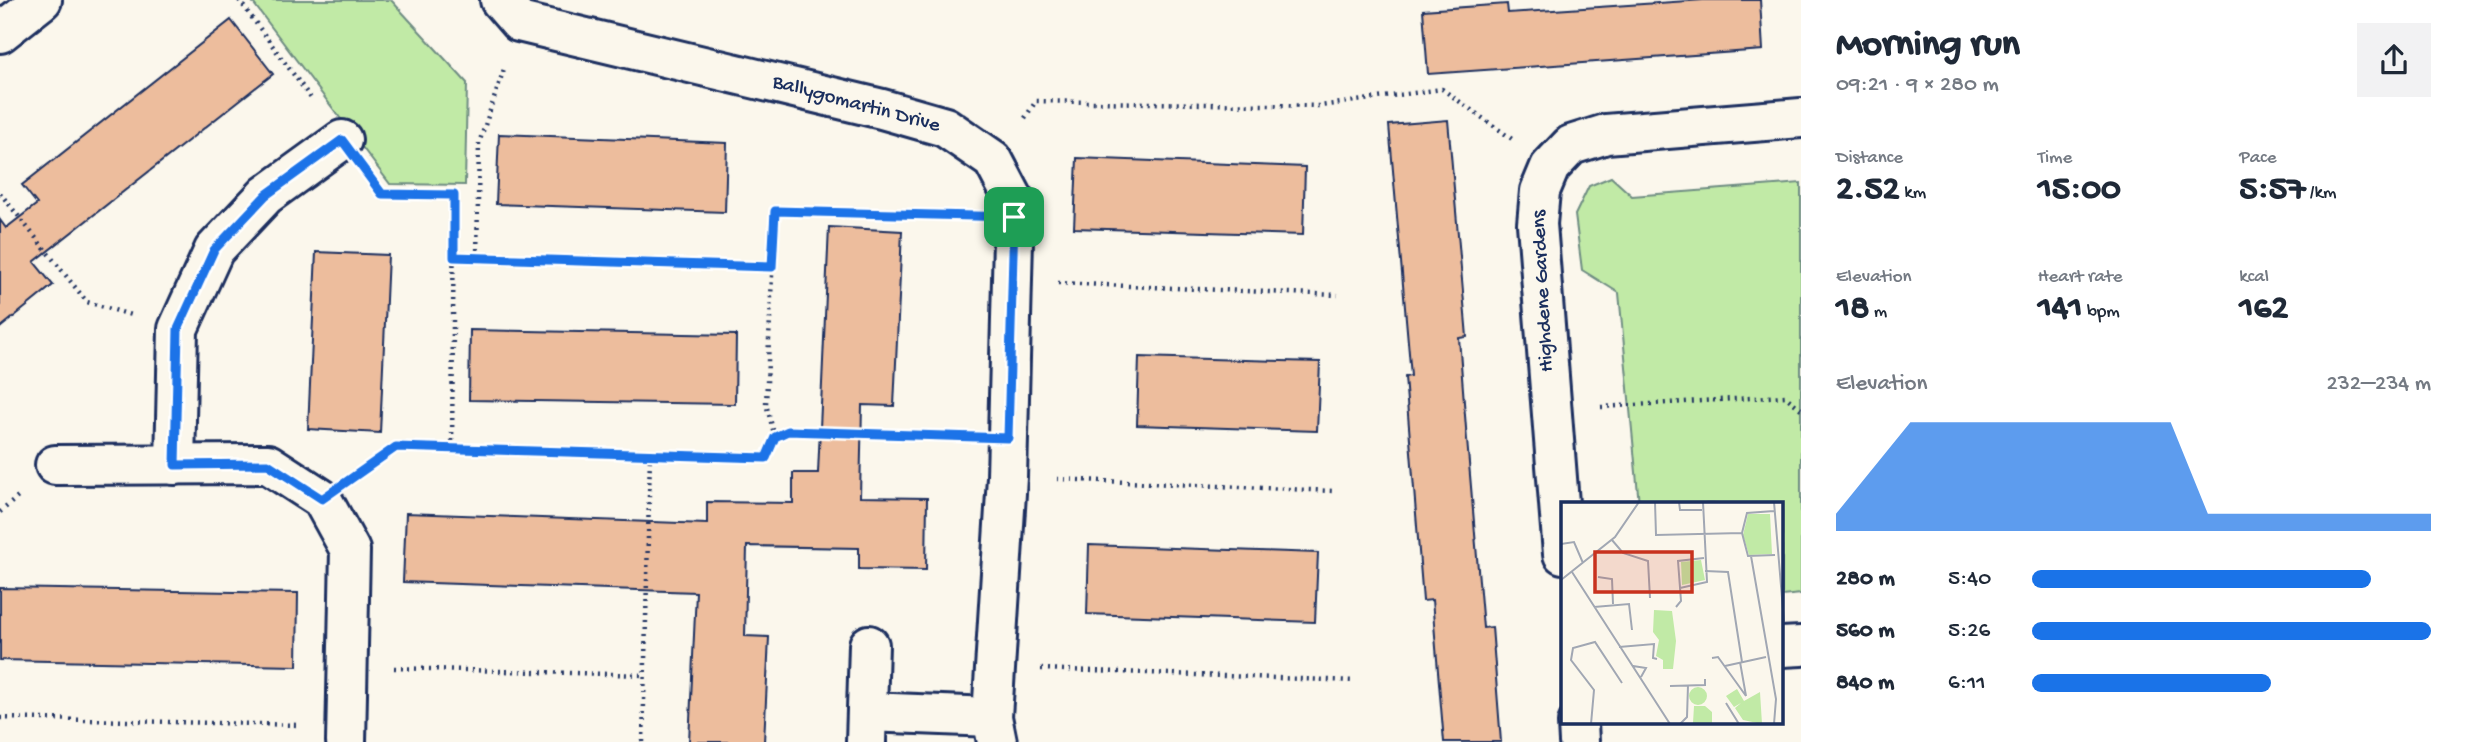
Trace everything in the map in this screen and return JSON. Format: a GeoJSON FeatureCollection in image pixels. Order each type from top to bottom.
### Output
{"type":"FeatureCollection","features":[{"type":"Feature","properties":{"kind":"street"},"geometry":{"type":"LineString","coordinates":[[0,33],[41,0]]}},
{"type":"Feature","properties":{"kind":"street","name":"Ballygomartin Drive"},"geometry":{"type":"LineString","coordinates":[[509,11],[945,127],[993,160],[1014,200],[1007,477],[995,667],[995,730],[867,727],[869,645]]}},
{"type":"Feature","properties":{"kind":"street","name":"Highdene Gardens"},"geometry":{"type":"LineString","coordinates":[[1561,530],[1538,224],[1540,191],[1550,167],[1570,145],[1606,134],[1801,118]]}},
{"type":"Feature","properties":{"kind":"street"},"geometry":{"type":"LineString","coordinates":[[175,465],[178,329],[214,250],[266,195],[342,140]]}},
{"type":"Feature","properties":{"kind":"street"},"geometry":{"type":"LineString","coordinates":[[55,465],[268,464],[322,499],[350,550],[346,734]]}},
{"type":"Feature","properties":{"kind":"street"},"geometry":{"type":"LineString","coordinates":[[1578,724],[1580,742]]}},
{"type":"Feature","properties":{"kind":"path"},"geometry":{"type":"LineString","coordinates":[[239,0],[382,194],[454,195],[452,448]]}},
{"type":"Feature","properties":{"kind":"path"},"geometry":{"type":"LineString","coordinates":[[477,257],[479,143],[509,11]]}},
{"type":"Feature","properties":{"kind":"path"},"geometry":{"type":"LineString","coordinates":[[1025,118],[1035,101],[1320,106],[1442,89],[1550,167]]}},
{"type":"Feature","properties":{"kind":"path"},"geometry":{"type":"LineString","coordinates":[[0,194],[87,302],[178,329]]}},
{"type":"Feature","properties":{"kind":"path"},"geometry":{"type":"LineString","coordinates":[[322,499],[396,447],[766,458],[775,437],[766,404],[775,211],[1014,217]]}},
{"type":"Feature","properties":{"kind":"path"},"geometry":{"type":"LineString","coordinates":[[454,257],[772,267]]}},
{"type":"Feature","properties":{"kind":"path"},"geometry":{"type":"LineString","coordinates":[[1012,281],[1338,295]]}},
{"type":"Feature","properties":{"kind":"path"},"geometry":{"type":"LineString","coordinates":[[1551,410],[1785,396],[1801,409]]}},
{"type":"Feature","properties":{"kind":"path"},"geometry":{"type":"LineString","coordinates":[[775,437],[788,431],[1008,438]]}},
{"type":"Feature","properties":{"kind":"path"},"geometry":{"type":"LineString","coordinates":[[643,742],[650,455]]}},
{"type":"Feature","properties":{"kind":"path"},"geometry":{"type":"LineString","coordinates":[[1007,477],[1333,491]]}},
{"type":"Feature","properties":{"kind":"path"},"geometry":{"type":"LineString","coordinates":[[349,667],[645,675]]}},
{"type":"Feature","properties":{"kind":"path"},"geometry":{"type":"LineString","coordinates":[[995,667],[1355,681]]}},
{"type":"Feature","properties":{"kind":"path"},"geometry":{"type":"LineString","coordinates":[[0,718],[346,734]]}},
{"type":"Feature","properties":{"kind":"green space"},"geometry":{"type":"Polygon","coordinates":[[[251,0],[391,0],[467,83],[465,185],[390,184],[251,0]]]}},
{"type":"Feature","properties":{"kind":"green space"},"geometry":{"type":"Polygon","coordinates":[[[1611,177],[1632,196],[1801,183],[1801,594],[1784,596],[1784,502],[1639,502],[1619,293],[1582,270],[1575,215],[1589,186],[1611,177]]]}},
{"type":"Feature","properties":{"kind":"building"},"geometry":{"type":"Polygon","coordinates":[[[1703,0],[1760,0],[1763,50],[1428,74],[1423,10],[1507,4],[1508,13],[1703,0]]]}},
{"type":"Feature","properties":{"kind":"building"},"geometry":{"type":"Polygon","coordinates":[[[231,20],[273,74],[34,262],[53,285],[0,328],[0,220],[6,228],[37,204],[22,185],[231,20]]]}},
{"type":"Feature","properties":{"kind":"building"},"geometry":{"type":"Polygon","coordinates":[[[1448,120],[1467,337],[1459,338],[1483,628],[1492,627],[1501,742],[1444,742],[1432,600],[1423,601],[1405,377],[1411,376],[1389,125],[1448,120]]]}},
{"type":"Feature","properties":{"kind":"building"},"geometry":{"type":"Polygon","coordinates":[[[499,134],[727,143],[725,212],[496,204],[499,134]]]}},
{"type":"Feature","properties":{"kind":"building"},"geometry":{"type":"Polygon","coordinates":[[[1077,158],[1305,167],[1303,235],[1074,228],[1077,158]]]}},
{"type":"Feature","properties":{"kind":"building"},"geometry":{"type":"Polygon","coordinates":[[[829,227],[902,231],[894,406],[862,405],[860,497],[927,498],[926,570],[859,569],[859,548],[747,546],[745,636],[769,637],[764,742],[689,742],[696,592],[403,582],[406,513],[707,524],[707,502],[793,503],[793,473],[818,473],[829,227]]]}},
{"type":"Feature","properties":{"kind":"building"},"geometry":{"type":"Polygon","coordinates":[[[316,252],[388,255],[380,433],[308,429],[316,252]]]}},
{"type":"Feature","properties":{"kind":"building"},"geometry":{"type":"Polygon","coordinates":[[[470,330],[736,335],[735,404],[469,400],[470,330]]]}},
{"type":"Feature","properties":{"kind":"building"},"geometry":{"type":"Polygon","coordinates":[[[1139,357],[1320,362],[1317,431],[1137,425],[1139,357]]]}},
{"type":"Feature","properties":{"kind":"building"},"geometry":{"type":"Polygon","coordinates":[[[1089,545],[1318,553],[1315,622],[1087,614],[1089,545]]]}},
{"type":"Feature","properties":{"kind":"building"},"geometry":{"type":"Polygon","coordinates":[[[0,588],[298,593],[297,666],[0,660],[0,588]]]}},
{"type":"Feature","properties":{"kind":"route"},"geometry":{"type":"LineString","coordinates":[[342,140],[382,194],[454,195],[454,257],[772,267],[775,211],[1014,217],[1008,438],[788,431],[775,437],[766,458],[396,447],[322,499],[268,464],[175,465],[178,329],[214,250],[266,195],[342,140]]}}]}
